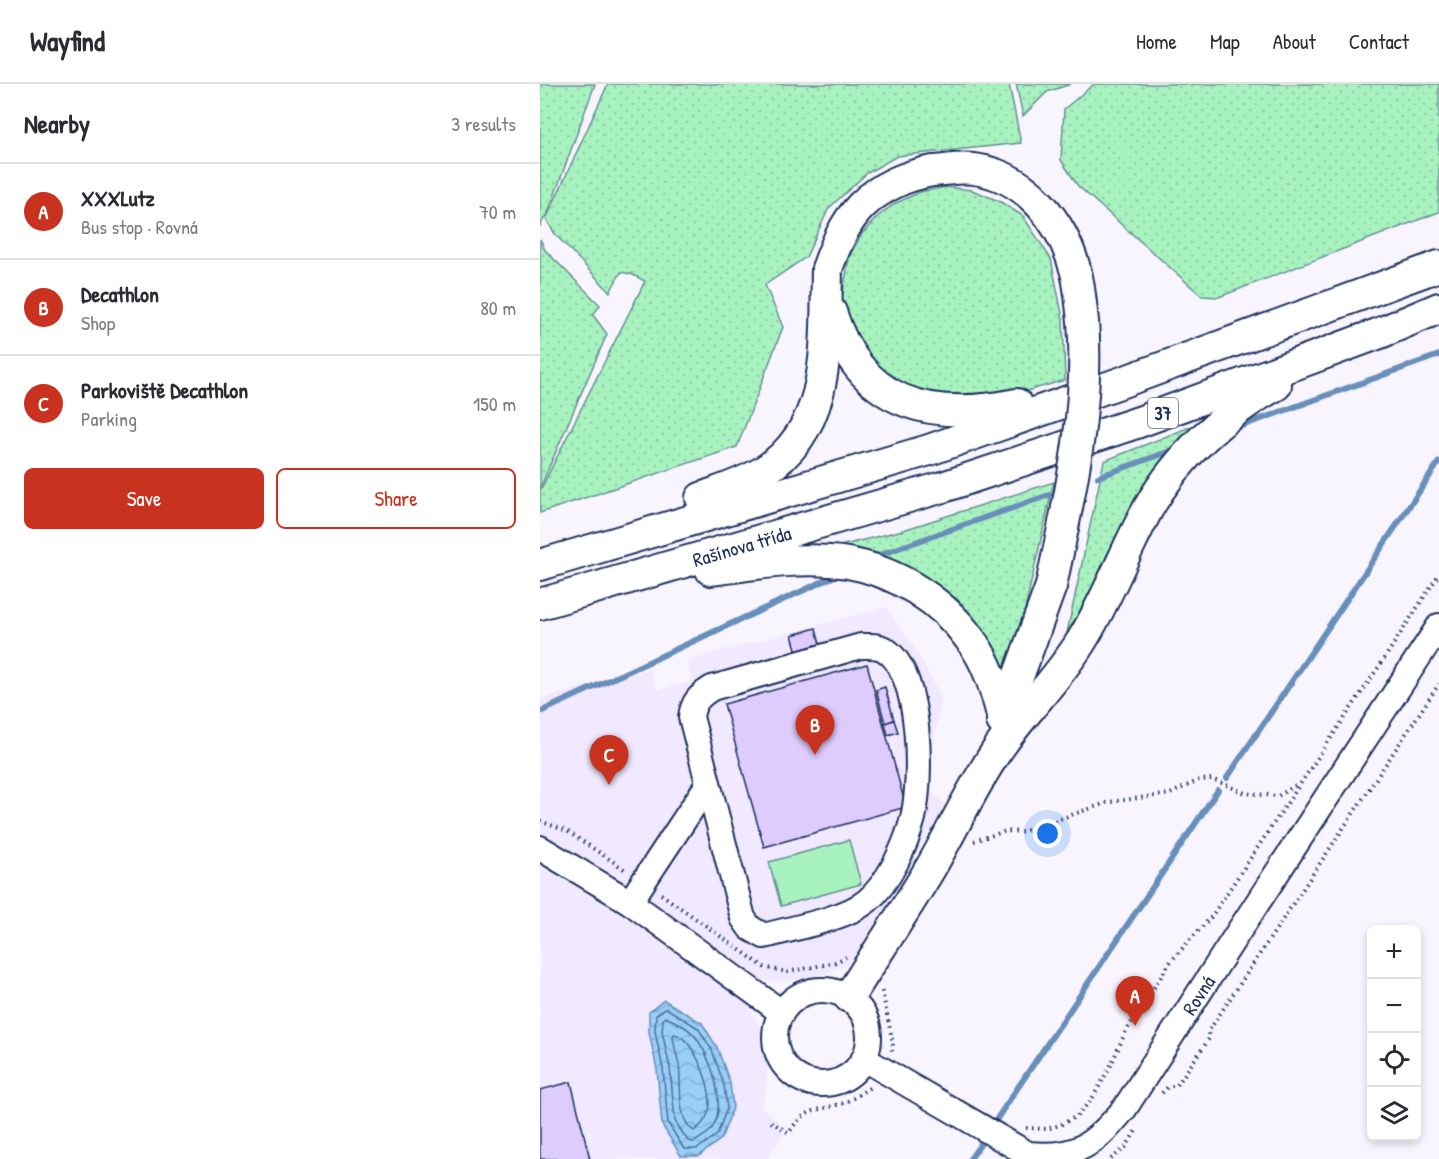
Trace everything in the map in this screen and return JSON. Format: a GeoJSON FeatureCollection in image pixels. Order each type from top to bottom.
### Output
{"type":"FeatureCollection","features":[{"type":"Feature","properties":{"kind":"main road"},"geometry":{"type":"LineString","coordinates":[[582,551],[648,516],[747,480],[766,470],[786,453],[802,433],[814,411],[822,385],[827,282],[835,246],[861,206],[880,190],[901,180],[949,169],[974,169],[997,175],[1016,184],[1035,198],[1053,219],[1067,245],[1077,274],[1084,342],[1084,378],[1076,462],[1052,586],[1003,719],[996,752]]}},
{"type":"Feature","properties":{"kind":"main road","name":"37"},"geometry":{"type":"LineString","coordinates":[[1128,380],[1439,266]]}},
{"type":"Feature","properties":{"kind":"main road"},"geometry":{"type":"LineString","coordinates":[[827,282],[844,346],[866,375],[882,389],[919,406],[955,411],[990,410],[1128,380]]}},
{"type":"Feature","properties":{"kind":"main road","name":"37"},"geometry":{"type":"LineString","coordinates":[[1380,333],[1439,308]]}},
{"type":"Feature","properties":{"kind":"main road"},"geometry":{"type":"LineString","coordinates":[[849,997],[930,868],[996,752],[1060,673],[1082,641],[1149,508],[1165,482],[1187,455],[1220,424],[1262,393],[1380,333]]}},
{"type":"Feature","properties":{"kind":"main road","name":"Rašínova třída"},"geometry":{"type":"LineString","coordinates":[[540,604],[943,487],[1139,422],[1380,333]]}},
{"type":"Feature","properties":{"kind":"main road","name":"Rašínova třída"},"geometry":{"type":"LineString","coordinates":[[540,565],[929,450],[1128,380]]}},
{"type":"Feature","properties":{"kind":"main road"},"geometry":{"type":"LineString","coordinates":[[604,586],[787,561],[848,563],[875,570],[903,582],[926,596],[952,617],[971,639],[994,685],[1003,719]]}},
{"type":"Feature","properties":{"kind":"street","name":"Rovná"},"geometry":{"type":"LineString","coordinates":[[864,1059],[1028,1154],[1045,1158],[1061,1157],[1086,1147],[1110,1126],[1139,1087],[1439,626]]}},
{"type":"Feature","properties":{"kind":"street"},"geometry":{"type":"LineString","coordinates":[[636,892],[708,784],[691,717],[693,704],[702,694],[712,688],[861,646],[875,646],[884,649],[896,659],[909,691],[916,730],[918,760],[913,818],[898,858],[877,892],[853,911],[764,936],[750,928],[743,918],[708,784]]}},
{"type":"Feature","properties":{"kind":"street"},"geometry":{"type":"LineString","coordinates":[[540,848],[636,892],[781,1012]]}},
{"type":"Feature","properties":{"kind":"street"},"geometry":{"type":"LineString","coordinates":[[819,989],[834,990],[849,997],[859,1006],[866,1018],[869,1046],[864,1059],[856,1070],[838,1081],[817,1084],[803,1081],[790,1072],[780,1059],[774,1044],[775,1028],[781,1012],[790,1000],[804,992],[819,989]]}},
{"type":"Feature","properties":{"kind":"path"},"geometry":{"type":"LineString","coordinates":[[1023,1128],[1047,1129],[1077,1116],[1092,1099],[1125,1033],[1171,961],[1210,917],[1439,574]]}},
{"type":"Feature","properties":{"kind":"path"},"geometry":{"type":"LineString","coordinates":[[1157,1100],[1168,1087],[1177,1085],[1194,1062],[1209,1039],[1208,1032],[1439,684]]}},
{"type":"Feature","properties":{"kind":"path"},"geometry":{"type":"LineString","coordinates":[[968,845],[977,839],[1006,831],[1022,832],[1109,802],[1170,794],[1199,780],[1212,779],[1245,793],[1278,796],[1299,784]]}},
{"type":"Feature","properties":{"kind":"path"},"geometry":{"type":"LineString","coordinates":[[540,821],[567,831],[636,892],[690,913]]}},
{"type":"Feature","properties":{"kind":"path"},"geometry":{"type":"LineString","coordinates":[[1210,917],[1220,923]]}},
{"type":"Feature","properties":{"kind":"path"},"geometry":{"type":"LineString","coordinates":[[869,964],[884,974],[881,986],[893,1043],[892,1052]]}},
{"type":"Feature","properties":{"kind":"path"},"geometry":{"type":"LineString","coordinates":[[771,1122],[789,1132],[795,1123],[820,1108],[837,1106],[871,1087],[880,1092]]}},
{"type":"Feature","properties":{"kind":"path"},"geometry":{"type":"LineString","coordinates":[[1111,1159],[1126,1147],[1142,1121]]}},
{"type":"Feature","properties":{"kind":"shaded area"},"geometry":{"type":"Polygon","coordinates":[[[886,607],[912,644],[942,698],[925,788],[946,805],[851,963],[814,978],[771,982],[751,975],[540,835],[540,699],[650,669],[657,690],[691,681],[687,660],[886,607]]]}},
{"type":"Feature","properties":{"kind":"shaded area"},"geometry":{"type":"Polygon","coordinates":[[[540,868],[576,886],[656,937],[747,1002],[764,1036],[768,1061],[766,1091],[761,1107],[786,1128],[768,1159],[540,1159],[540,868]]]}},
{"type":"Feature","properties":{"kind":"green space"},"geometry":{"type":"Polygon","coordinates":[[[540,84],[595,84],[549,210],[540,226],[540,84]]]}},
{"type":"Feature","properties":{"kind":"green space"},"geometry":{"type":"Polygon","coordinates":[[[608,84],[1009,84],[1021,143],[897,156],[867,173],[829,208],[806,257],[765,285],[783,327],[737,447],[540,513],[540,491],[645,281],[621,272],[610,292],[555,234],[546,219],[608,84]]]}},
{"type":"Feature","properties":{"kind":"green space"},"geometry":{"type":"Polygon","coordinates":[[[1016,84],[1071,84],[1047,92],[1023,116],[1016,84]]]}},
{"type":"Feature","properties":{"kind":"green space"},"geometry":{"type":"Polygon","coordinates":[[[1094,84],[1439,84],[1439,212],[1219,297],[1202,296],[1078,186],[1061,160],[1064,109],[1094,84]]]}},
{"type":"Feature","properties":{"kind":"green space"},"geometry":{"type":"Polygon","coordinates":[[[946,187],[972,190],[999,201],[1023,216],[1051,259],[1063,319],[1065,380],[996,400],[954,402],[900,387],[864,354],[841,304],[849,257],[862,234],[877,217],[894,204],[920,192],[946,187]]]}},
{"type":"Feature","properties":{"kind":"green space"},"geometry":{"type":"Polygon","coordinates":[[[540,239],[545,250],[600,305],[593,315],[607,334],[540,488],[540,239]]]}},
{"type":"Feature","properties":{"kind":"green space"},"geometry":{"type":"Polygon","coordinates":[[[1210,419],[1062,656],[1104,461],[1210,419]]]}},
{"type":"Feature","properties":{"kind":"green space"},"geometry":{"type":"Polygon","coordinates":[[[1054,482],[1009,679],[986,635],[958,600],[916,571],[877,555],[812,553],[903,530],[1054,482]]]}},
{"type":"Feature","properties":{"kind":"green space"},"geometry":{"type":"Polygon","coordinates":[[[849,840],[861,884],[781,906],[769,862],[849,840]]]}},
{"type":"Feature","properties":{"kind":"water"},"geometry":{"type":"Polygon","coordinates":[[[664,1000],[702,1023],[717,1047],[730,1083],[733,1108],[721,1139],[699,1156],[681,1156],[662,1125],[657,1070],[649,1032],[649,1012],[664,1000]]]}},
{"type":"Feature","properties":{"kind":"building"},"geometry":{"type":"Polygon","coordinates":[[[816,628],[822,652],[799,659],[792,635],[816,628]]]}},
{"type":"Feature","properties":{"kind":"building"},"geometry":{"type":"Polygon","coordinates":[[[867,664],[906,807],[764,847],[724,704],[867,664]]]}},
{"type":"Feature","properties":{"kind":"building"},"geometry":{"type":"Polygon","coordinates":[[[885,687],[894,720],[885,723],[876,690],[885,687]]]}},
{"type":"Feature","properties":{"kind":"building"},"geometry":{"type":"Polygon","coordinates":[[[894,720],[898,732],[888,735],[885,723],[894,720]]]}},
{"type":"Feature","properties":{"kind":"building"},"geometry":{"type":"Polygon","coordinates":[[[571,1082],[590,1159],[540,1159],[540,1090],[571,1082]]]}},
{"type":"Feature","properties":{"kind":"waterway"},"geometry":{"type":"LineString","coordinates":[[1233,429],[1439,355]]}},
{"type":"Feature","properties":{"kind":"waterway"},"geometry":{"type":"LineString","coordinates":[[1098,477],[1176,449]]}},
{"type":"Feature","properties":{"kind":"waterway"},"geometry":{"type":"LineString","coordinates":[[1227,778],[1439,462]]}},
{"type":"Feature","properties":{"kind":"waterway"},"geometry":{"type":"LineString","coordinates":[[876,556],[1049,495]]}},
{"type":"Feature","properties":{"kind":"waterway"},"geometry":{"type":"LineString","coordinates":[[540,712],[839,574]]}},
{"type":"Feature","properties":{"kind":"waterway"},"geometry":{"type":"LineString","coordinates":[[992,1126],[1218,790]]}},
{"type":"Feature","properties":{"kind":"waterway"},"geometry":{"type":"LineString","coordinates":[[970,1159],[987,1135]]}},
{"type":"Feature","properties":{"kind":"place","name":"Decathlon"},"geometry":{"type":"Point","coordinates":[815,755]}},
{"type":"Feature","properties":{"kind":"place","name":"Parkoviště Decathlon"},"geometry":{"type":"Point","coordinates":[609,785]}},
{"type":"Feature","properties":{"kind":"place","name":"XXXLutz"},"geometry":{"type":"Point","coordinates":[1135,1026]}}]}
